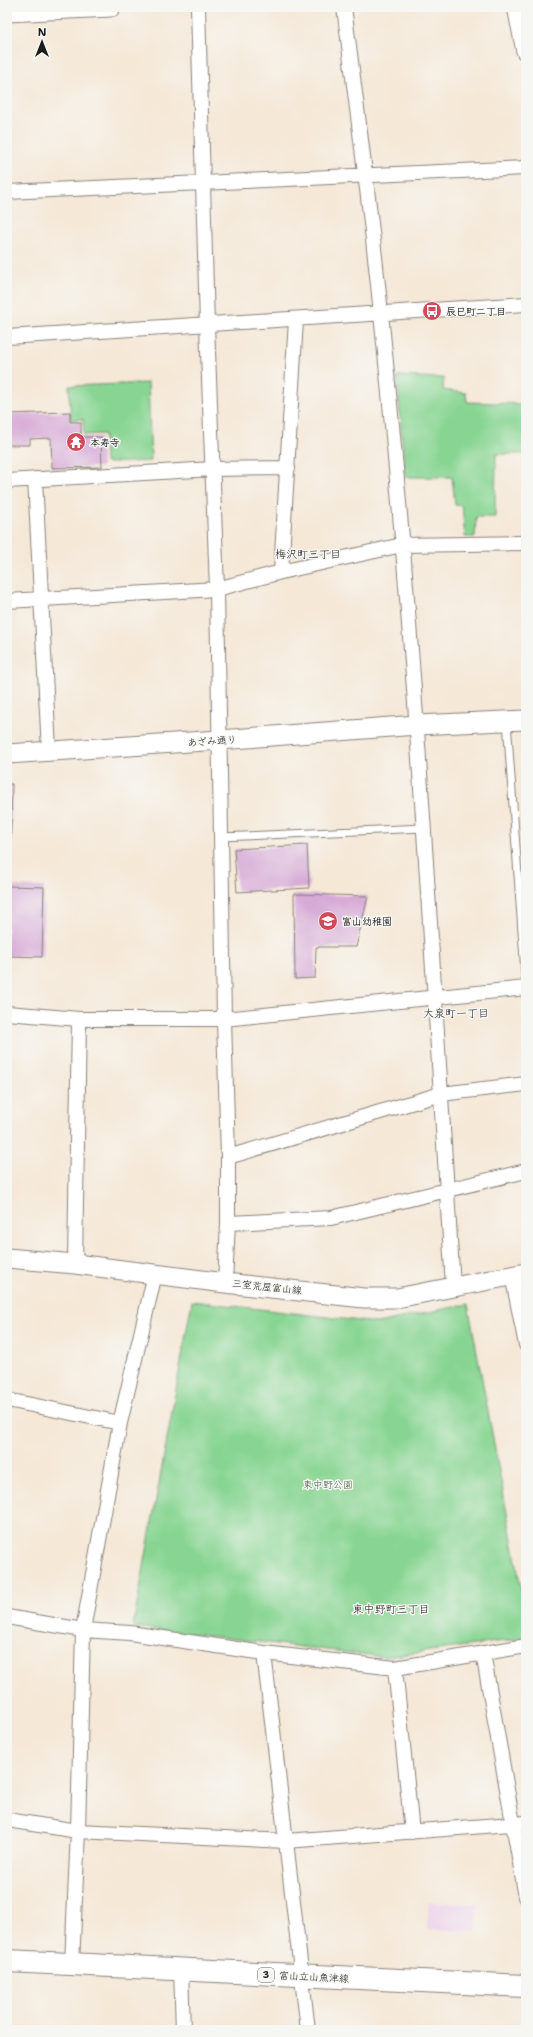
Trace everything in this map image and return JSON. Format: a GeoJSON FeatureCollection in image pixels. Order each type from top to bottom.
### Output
{"type":"FeatureCollection","features":[{"type":"Feature","properties":{"kind":"main road","name":"富山立山魚津線"},"geometry":{"type":"LineString","coordinates":[[7,1961],[526,1986]]}},
{"type":"Feature","properties":{"kind":"street"},"geometry":{"type":"LineString","coordinates":[[7,12],[111,7]]}},
{"type":"Feature","properties":{"kind":"street"},"geometry":{"type":"LineString","coordinates":[[198,7],[207,325],[217,589],[224,1019],[228,1157],[228,1223],[225,1283]]}},
{"type":"Feature","properties":{"kind":"street"},"geometry":{"type":"LineString","coordinates":[[344,7],[382,315],[402,545],[417,725],[454,1286]]}},
{"type":"Feature","properties":{"kind":"street"},"geometry":{"type":"LineString","coordinates":[[517,7],[526,51]]}},
{"type":"Feature","properties":{"kind":"street"},"geometry":{"type":"LineString","coordinates":[[7,192],[526,168]]}},
{"type":"Feature","properties":{"kind":"street"},"geometry":{"type":"LineString","coordinates":[[7,337],[382,315],[526,304]]}},
{"type":"Feature","properties":{"kind":"street"},"geometry":{"type":"LineString","coordinates":[[282,572],[296,320]]}},
{"type":"Feature","properties":{"kind":"street"},"geometry":{"type":"LineString","coordinates":[[7,480],[212,469],[288,468]]}},
{"type":"Feature","properties":{"kind":"street"},"geometry":{"type":"LineString","coordinates":[[35,479],[49,751]]}},
{"type":"Feature","properties":{"kind":"street"},"geometry":{"type":"LineString","coordinates":[[7,601],[217,589],[282,572],[402,545],[526,543]]}},
{"type":"Feature","properties":{"kind":"street","name":"あざみ通り"},"geometry":{"type":"LineString","coordinates":[[7,754],[417,725],[526,720]]}},
{"type":"Feature","properties":{"kind":"street"},"geometry":{"type":"LineString","coordinates":[[7,1013],[79,1019],[224,1019],[526,987]]}},
{"type":"Feature","properties":{"kind":"street"},"geometry":{"type":"LineString","coordinates":[[75,1264],[79,1019]]}},
{"type":"Feature","properties":{"kind":"street"},"geometry":{"type":"LineString","coordinates":[[228,1157],[441,1094],[526,1084]]}},
{"type":"Feature","properties":{"kind":"street"},"geometry":{"type":"LineString","coordinates":[[228,1223],[330,1218],[526,1171]]}},
{"type":"Feature","properties":{"kind":"street","name":"三室荒屋富山線"},"geometry":{"type":"LineString","coordinates":[[7,1258],[75,1264],[225,1283],[364,1298],[397,1298],[519,1274]]}},
{"type":"Feature","properties":{"kind":"street"},"geometry":{"type":"LineString","coordinates":[[72,1964],[78,1831],[83,1630],[120,1423],[155,1274]]}},
{"type":"Feature","properties":{"kind":"street"},"geometry":{"type":"LineString","coordinates":[[519,1274],[526,1346]]}},
{"type":"Feature","properties":{"kind":"street"},"geometry":{"type":"LineString","coordinates":[[7,1400],[120,1423]]}},
{"type":"Feature","properties":{"kind":"street"},"geometry":{"type":"LineString","coordinates":[[7,1617],[83,1630],[130,1633],[264,1654],[395,1668],[526,1646]]}},
{"type":"Feature","properties":{"kind":"street"},"geometry":{"type":"LineString","coordinates":[[483,1653],[520,1824],[526,1897]]}},
{"type":"Feature","properties":{"kind":"street"},"geometry":{"type":"LineString","coordinates":[[264,1654],[308,2030]]}},
{"type":"Feature","properties":{"kind":"street"},"geometry":{"type":"LineString","coordinates":[[395,1668],[412,1832]]}},
{"type":"Feature","properties":{"kind":"street"},"geometry":{"type":"LineString","coordinates":[[7,1820],[78,1831],[286,1842],[520,1824]]}},
{"type":"Feature","properties":{"kind":"street"},"geometry":{"type":"LineString","coordinates":[[181,1970],[183,2030]]}},
{"type":"Feature","properties":{"kind":"lane"},"geometry":{"type":"LineString","coordinates":[[507,721],[526,987]]}},
{"type":"Feature","properties":{"kind":"lane"},"geometry":{"type":"LineString","coordinates":[[221,837],[424,828]]}},
{"type":"Feature","properties":{"kind":"shaded area"},"geometry":{"type":"Polygon","coordinates":[[[429,1902],[478,1904],[476,1931],[427,1929],[429,1902]]]}},
{"type":"Feature","properties":{"kind":"green space"},"geometry":{"type":"Polygon","coordinates":[[[397,376],[444,378],[443,390],[466,393],[467,402],[526,404],[526,454],[496,454],[495,517],[476,517],[475,537],[465,537],[462,506],[455,505],[452,477],[405,477],[397,376]]]}},
{"type":"Feature","properties":{"kind":"green space"},"geometry":{"type":"Polygon","coordinates":[[[148,383],[151,461],[105,463],[104,434],[84,435],[83,419],[71,420],[69,386],[148,383]]]}},
{"type":"Feature","properties":{"kind":"green space","name":"東中野公園"},"geometry":{"type":"Polygon","coordinates":[[[192,1301],[377,1323],[468,1304],[526,1615],[526,1638],[386,1657],[133,1627],[192,1301]]]}},
{"type":"Feature","properties":{"kind":"building","name":"本寿寺"},"geometry":{"type":"Polygon","coordinates":[[[70,412],[70,422],[81,422],[81,437],[101,437],[102,467],[52,468],[51,438],[30,439],[30,445],[7,445],[7,414],[70,412]]]}},
{"type":"Feature","properties":{"kind":"building"},"geometry":{"type":"Polygon","coordinates":[[[7,784],[12,784],[10,867],[7,867],[7,784]]]}},
{"type":"Feature","properties":{"kind":"building"},"geometry":{"type":"Polygon","coordinates":[[[307,845],[309,888],[237,892],[234,849],[307,845]]]}},
{"type":"Feature","properties":{"kind":"building"},"geometry":{"type":"Polygon","coordinates":[[[7,886],[44,887],[42,957],[7,956],[7,886]]]}},
{"type":"Feature","properties":{"kind":"building","name":"富山幼稚園"},"geometry":{"type":"Polygon","coordinates":[[[294,894],[368,896],[356,947],[316,947],[315,978],[295,979],[294,894]]]}},
{"type":"Feature","properties":{"kind":"place","name":"辰巳町二丁目"},"geometry":{"type":"Point","coordinates":[432,311]}},
{"type":"Feature","properties":{"kind":"place","name":"本寿寺"},"geometry":{"type":"Point","coordinates":[76,442]}},
{"type":"Feature","properties":{"kind":"place","name":"富山幼稚園"},"geometry":{"type":"Point","coordinates":[328,921]}},
{"type":"Feature","properties":{"kind":"district","name":"梅沢町三丁目"},"geometry":{"type":"Point","coordinates":[308,554]}},
{"type":"Feature","properties":{"kind":"district","name":"大泉町一丁目"},"geometry":{"type":"Point","coordinates":[456,1013]}},
{"type":"Feature","properties":{"kind":"district","name":"東中野町三丁目"},"geometry":{"type":"Point","coordinates":[391,1609]}}]}
